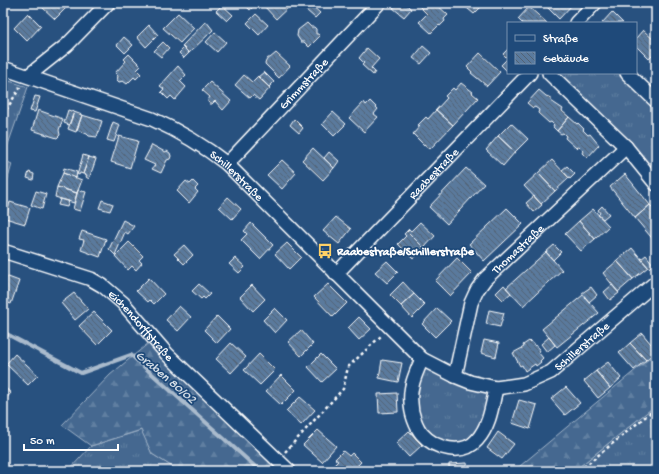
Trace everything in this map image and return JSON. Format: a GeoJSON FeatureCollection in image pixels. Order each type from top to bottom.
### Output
{"type":"FeatureCollection","features":[{"type":"Feature","properties":{"kind":"street"},"geometry":{"type":"LineString","coordinates":[[28,76],[67,45],[108,3]]}},
{"type":"Feature","properties":{"kind":"street","name":"Grimmstraße"},"geometry":{"type":"LineString","coordinates":[[227,164],[379,3]]}},
{"type":"Feature","properties":{"kind":"street"},"geometry":{"type":"LineString","coordinates":[[577,22],[595,3]]}},
{"type":"Feature","properties":{"kind":"street","name":"Schillerstraße"},"geometry":{"type":"LineString","coordinates":[[3,68],[152,119],[172,128],[211,152],[227,164],[422,359],[470,382],[496,388],[524,384],[551,372],[656,282]]}},
{"type":"Feature","properties":{"kind":"street","name":"Raabestraße"},"geometry":{"type":"LineString","coordinates":[[336,274],[529,74]]}},
{"type":"Feature","properties":{"kind":"street"},"geometry":{"type":"LineString","coordinates":[[550,74],[626,147],[656,184]]}},
{"type":"Feature","properties":{"kind":"street"},"geometry":{"type":"LineString","coordinates":[[628,74],[656,101]]}},
{"type":"Feature","properties":{"kind":"street","name":"Thomastraße"},"geometry":{"type":"LineString","coordinates":[[455,376],[471,303],[477,290],[485,279],[626,147]]}},
{"type":"Feature","properties":{"kind":"street","name":"Eichendorffstraße"},"geometry":{"type":"LineString","coordinates":[[3,251],[91,279],[103,286],[123,303],[167,354],[289,471]]}},
{"type":"Feature","properties":{"kind":"street"},"geometry":{"type":"LineString","coordinates":[[422,359],[414,377],[410,395],[411,404],[413,415],[422,434],[434,444],[448,449],[469,446],[476,441],[486,428],[496,388]]}},
{"type":"Feature","properties":{"kind":"path"},"geometry":{"type":"LineString","coordinates":[[3,115],[28,76]]}},
{"type":"Feature","properties":{"kind":"path"},"geometry":{"type":"LineString","coordinates":[[277,460],[343,389],[348,367],[390,328]]}},
{"type":"Feature","properties":{"kind":"path"},"geometry":{"type":"LineString","coordinates":[[579,471],[656,408]]}},
{"type":"Feature","properties":{"kind":"green space"},"geometry":{"type":"Polygon","coordinates":[[[552,74],[626,74],[656,102],[656,181],[552,74]]]}},
{"type":"Feature","properties":{"kind":"green space"},"geometry":{"type":"Polygon","coordinates":[[[3,79],[28,87],[3,159],[3,79]]]}},
{"type":"Feature","properties":{"kind":"green space"},"geometry":{"type":"Polygon","coordinates":[[[3,160],[12,164],[3,196],[3,160]]]}},
{"type":"Feature","properties":{"kind":"green space"},"geometry":{"type":"Polygon","coordinates":[[[150,342],[283,471],[179,471],[152,454],[141,430],[91,446],[62,425],[110,375],[150,342]]]}},
{"type":"Feature","properties":{"kind":"green space"},"geometry":{"type":"Polygon","coordinates":[[[656,353],[656,405],[574,471],[514,471],[656,353]]]}},
{"type":"Feature","properties":{"kind":"green space"},"geometry":{"type":"Polygon","coordinates":[[[422,361],[494,389],[485,427],[460,447],[423,433],[412,405],[422,361]]]}},
{"type":"Feature","properties":{"kind":"green space"},"geometry":{"type":"Polygon","coordinates":[[[656,405],[656,471],[574,471],[656,405]]]}},
{"type":"Feature","properties":{"kind":"green space"},"geometry":{"type":"Polygon","coordinates":[[[142,430],[152,454],[179,471],[68,471],[91,446],[142,430]]]}},
{"type":"Feature","properties":{"kind":"building"},"geometry":{"type":"Polygon","coordinates":[[[46,3],[65,3],[68,6],[55,19],[42,7],[46,3]]]}},
{"type":"Feature","properties":{"kind":"building"},"geometry":{"type":"Polygon","coordinates":[[[256,3],[250,10],[244,4],[256,3]]]}},
{"type":"Feature","properties":{"kind":"building"},"geometry":{"type":"Polygon","coordinates":[[[267,3],[292,4],[276,19],[264,6],[267,3]]]}},
{"type":"Feature","properties":{"kind":"building"},"geometry":{"type":"Polygon","coordinates":[[[398,3],[405,3],[411,9],[404,17],[393,8],[398,3]]]}},
{"type":"Feature","properties":{"kind":"building"},"geometry":{"type":"Polygon","coordinates":[[[434,3],[448,15],[444,19],[445,21],[431,33],[419,22],[427,14],[417,4],[434,3]]]}},
{"type":"Feature","properties":{"kind":"building"},"geometry":{"type":"Polygon","coordinates":[[[461,3],[485,3],[474,14],[461,3]]]}},
{"type":"Feature","properties":{"kind":"building"},"geometry":{"type":"Polygon","coordinates":[[[549,3],[570,3],[572,5],[559,19],[546,6],[549,3]]]}},
{"type":"Feature","properties":{"kind":"building"},"geometry":{"type":"Polygon","coordinates":[[[222,5],[233,15],[227,21],[216,11],[222,5]]]}},
{"type":"Feature","properties":{"kind":"building"},"geometry":{"type":"Polygon","coordinates":[[[311,5],[320,13],[315,18],[306,10],[311,5]]]}},
{"type":"Feature","properties":{"kind":"building"},"geometry":{"type":"Polygon","coordinates":[[[529,7],[546,22],[521,22],[518,19],[529,7]]]}},
{"type":"Feature","properties":{"kind":"building"},"geometry":{"type":"Polygon","coordinates":[[[612,12],[622,22],[603,22],[612,12]]]}},
{"type":"Feature","properties":{"kind":"building"},"geometry":{"type":"Polygon","coordinates":[[[28,13],[41,26],[27,41],[14,28],[28,13]]]}},
{"type":"Feature","properties":{"kind":"building"},"geometry":{"type":"Polygon","coordinates":[[[178,13],[194,28],[180,43],[163,28],[178,13]]]}},
{"type":"Feature","properties":{"kind":"building"},"geometry":{"type":"Polygon","coordinates":[[[256,14],[268,25],[259,35],[247,23],[256,14]]]}},
{"type":"Feature","properties":{"kind":"building"},"geometry":{"type":"Polygon","coordinates":[[[206,21],[213,30],[189,53],[182,46],[206,21]]]}},
{"type":"Feature","properties":{"kind":"building"},"geometry":{"type":"Polygon","coordinates":[[[307,23],[316,29],[316,34],[320,36],[309,47],[304,42],[301,42],[297,36],[298,30],[307,23]]]}},
{"type":"Feature","properties":{"kind":"building"},"geometry":{"type":"Polygon","coordinates":[[[149,25],[158,35],[146,47],[137,37],[149,25]]]}},
{"type":"Feature","properties":{"kind":"building"},"geometry":{"type":"Polygon","coordinates":[[[643,30],[656,42],[656,52],[649,59],[637,47],[637,37],[643,30]]]}},
{"type":"Feature","properties":{"kind":"building"},"geometry":{"type":"Polygon","coordinates":[[[215,32],[226,42],[217,52],[206,42],[215,32]]]}},
{"type":"Feature","properties":{"kind":"building"},"geometry":{"type":"Polygon","coordinates":[[[124,37],[133,45],[125,53],[117,45],[124,37]]]}},
{"type":"Feature","properties":{"kind":"building"},"geometry":{"type":"Polygon","coordinates":[[[163,42],[169,48],[161,57],[154,51],[163,42]]]}},
{"type":"Feature","properties":{"kind":"building"},"geometry":{"type":"Polygon","coordinates":[[[423,46],[431,53],[421,64],[413,58],[423,46]]]}},
{"type":"Feature","properties":{"kind":"building"},"geometry":{"type":"Polygon","coordinates":[[[184,48],[189,53],[184,58],[179,53],[184,48]]]}},
{"type":"Feature","properties":{"kind":"building"},"geometry":{"type":"Polygon","coordinates":[[[367,48],[379,59],[371,68],[375,72],[373,75],[362,65],[364,63],[359,58],[367,48]]]}},
{"type":"Feature","properties":{"kind":"building"},"geometry":{"type":"Polygon","coordinates":[[[507,50],[507,58],[503,54],[507,50]]]}},
{"type":"Feature","properties":{"kind":"building"},"geometry":{"type":"Polygon","coordinates":[[[276,53],[290,66],[279,78],[265,64],[268,58],[276,53]]]}},
{"type":"Feature","properties":{"kind":"building"},"geometry":{"type":"Polygon","coordinates":[[[480,53],[500,72],[487,86],[471,73],[472,72],[467,67],[480,53]]]}},
{"type":"Feature","properties":{"kind":"building"},"geometry":{"type":"Polygon","coordinates":[[[129,54],[141,66],[137,70],[141,74],[136,79],[134,77],[127,84],[123,81],[119,82],[117,80],[118,76],[115,73],[126,61],[124,59],[129,54]]]}},
{"type":"Feature","properties":{"kind":"building"},"geometry":{"type":"Polygon","coordinates":[[[507,59],[507,71],[501,65],[507,59]]]}},
{"type":"Feature","properties":{"kind":"building"},"geometry":{"type":"Polygon","coordinates":[[[178,66],[186,75],[180,81],[186,87],[175,100],[171,96],[168,99],[161,92],[164,89],[160,86],[178,66]]]}},
{"type":"Feature","properties":{"kind":"building"},"geometry":{"type":"Polygon","coordinates":[[[264,72],[274,82],[269,87],[258,77],[264,72]]]}},
{"type":"Feature","properties":{"kind":"building"},"geometry":{"type":"Polygon","coordinates":[[[244,75],[252,82],[258,76],[270,88],[259,100],[253,95],[250,98],[235,85],[244,75]]]}},
{"type":"Feature","properties":{"kind":"building"},"geometry":{"type":"Polygon","coordinates":[[[210,82],[231,101],[223,110],[215,101],[210,104],[208,100],[210,97],[202,90],[210,82]]]}},
{"type":"Feature","properties":{"kind":"building"},"geometry":{"type":"Polygon","coordinates":[[[461,83],[478,98],[453,125],[436,110],[447,98],[445,96],[453,88],[455,90],[461,83]]]}},
{"type":"Feature","properties":{"kind":"building"},"geometry":{"type":"Polygon","coordinates":[[[539,90],[551,98],[551,101],[563,109],[562,111],[569,117],[557,131],[551,122],[549,123],[538,113],[539,110],[535,107],[533,108],[527,103],[539,90]]]}},
{"type":"Feature","properties":{"kind":"building"},"geometry":{"type":"Polygon","coordinates":[[[35,96],[40,97],[35,112],[30,111],[35,96]]]}},
{"type":"Feature","properties":{"kind":"building"},"geometry":{"type":"Polygon","coordinates":[[[370,101],[378,109],[374,114],[378,117],[364,132],[349,118],[364,102],[366,105],[370,101]]]}},
{"type":"Feature","properties":{"kind":"building"},"geometry":{"type":"Polygon","coordinates":[[[38,110],[63,119],[59,130],[60,135],[57,138],[32,130],[38,110]]]}},
{"type":"Feature","properties":{"kind":"building"},"geometry":{"type":"Polygon","coordinates":[[[68,110],[74,112],[69,125],[64,123],[68,110]]]}},
{"type":"Feature","properties":{"kind":"building"},"geometry":{"type":"Polygon","coordinates":[[[436,110],[453,125],[430,149],[413,134],[420,126],[418,125],[426,117],[428,119],[436,110]]]}},
{"type":"Feature","properties":{"kind":"building"},"geometry":{"type":"Polygon","coordinates":[[[74,112],[82,115],[76,132],[68,129],[74,112]]]}},
{"type":"Feature","properties":{"kind":"building"},"geometry":{"type":"Polygon","coordinates":[[[333,112],[346,124],[334,136],[322,124],[333,112]]]}},
{"type":"Feature","properties":{"kind":"building"},"geometry":{"type":"Polygon","coordinates":[[[82,115],[102,121],[97,137],[89,136],[77,130],[82,115]]]}},
{"type":"Feature","properties":{"kind":"building"},"geometry":{"type":"Polygon","coordinates":[[[569,117],[577,124],[578,123],[588,135],[590,134],[599,145],[587,158],[579,147],[576,148],[565,138],[566,136],[563,133],[561,134],[557,131],[569,117]]]}},
{"type":"Feature","properties":{"kind":"building"},"geometry":{"type":"Polygon","coordinates":[[[294,119],[303,128],[299,133],[290,125],[294,119]]]}},
{"type":"Feature","properties":{"kind":"building"},"geometry":{"type":"Polygon","coordinates":[[[113,122],[120,125],[114,142],[107,140],[113,122]]]}},
{"type":"Feature","properties":{"kind":"building"},"geometry":{"type":"Polygon","coordinates":[[[511,123],[528,139],[515,152],[498,136],[511,123]]]}},
{"type":"Feature","properties":{"kind":"building"},"geometry":{"type":"Polygon","coordinates":[[[119,136],[138,141],[130,168],[111,162],[119,136]]]}},
{"type":"Feature","properties":{"kind":"building"},"geometry":{"type":"Polygon","coordinates":[[[498,136],[515,152],[503,166],[486,150],[498,136]]]}},
{"type":"Feature","properties":{"kind":"building"},"geometry":{"type":"Polygon","coordinates":[[[152,145],[165,152],[167,151],[171,156],[170,159],[167,160],[161,173],[152,169],[155,165],[144,160],[152,145]]]}},
{"type":"Feature","properties":{"kind":"building"},"geometry":{"type":"Polygon","coordinates":[[[313,148],[334,168],[323,180],[302,160],[313,148]]]}},
{"type":"Feature","properties":{"kind":"building"},"geometry":{"type":"Polygon","coordinates":[[[329,152],[339,161],[334,168],[324,158],[329,152]]]}},
{"type":"Feature","properties":{"kind":"building"},"geometry":{"type":"Polygon","coordinates":[[[83,155],[89,157],[83,174],[80,173],[79,175],[77,174],[83,155]]]}},
{"type":"Feature","properties":{"kind":"building"},"geometry":{"type":"Polygon","coordinates":[[[89,157],[96,159],[89,179],[86,177],[87,175],[83,174],[89,157]]]}},
{"type":"Feature","properties":{"kind":"building"},"geometry":{"type":"Polygon","coordinates":[[[282,160],[296,173],[282,189],[267,175],[282,160]]]}},
{"type":"Feature","properties":{"kind":"building"},"geometry":{"type":"Polygon","coordinates":[[[552,160],[569,178],[555,191],[538,173],[552,160]]]}},
{"type":"Feature","properties":{"kind":"building"},"geometry":{"type":"Polygon","coordinates":[[[567,166],[575,174],[570,179],[562,170],[567,166]]]}},
{"type":"Feature","properties":{"kind":"building"},"geometry":{"type":"Polygon","coordinates":[[[64,168],[77,172],[76,178],[63,173],[64,168]]]}},
{"type":"Feature","properties":{"kind":"building"},"geometry":{"type":"Polygon","coordinates":[[[466,168],[484,184],[447,224],[429,207],[466,168]]]}},
{"type":"Feature","properties":{"kind":"building"},"geometry":{"type":"Polygon","coordinates":[[[29,172],[34,174],[33,180],[27,178],[29,172]]]}},
{"type":"Feature","properties":{"kind":"building"},"geometry":{"type":"Polygon","coordinates":[[[63,173],[82,180],[77,193],[57,187],[63,173]]]}},
{"type":"Feature","properties":{"kind":"building"},"geometry":{"type":"Polygon","coordinates":[[[538,173],[555,191],[541,204],[524,186],[538,173]]]}},
{"type":"Feature","properties":{"kind":"building"},"geometry":{"type":"Polygon","coordinates":[[[625,174],[650,205],[635,218],[610,187],[625,174]]]}},
{"type":"Feature","properties":{"kind":"building"},"geometry":{"type":"Polygon","coordinates":[[[186,181],[190,184],[193,181],[198,186],[195,189],[198,192],[189,203],[177,191],[186,181]]]}},
{"type":"Feature","properties":{"kind":"building"},"geometry":{"type":"Polygon","coordinates":[[[57,187],[77,193],[74,203],[55,197],[57,187]]]}},
{"type":"Feature","properties":{"kind":"building"},"geometry":{"type":"Polygon","coordinates":[[[78,190],[86,192],[80,211],[73,209],[78,190]]]}},
{"type":"Feature","properties":{"kind":"building"},"geometry":{"type":"Polygon","coordinates":[[[36,191],[46,194],[42,209],[31,205],[36,191]]]}},
{"type":"Feature","properties":{"kind":"building"},"geometry":{"type":"Polygon","coordinates":[[[534,196],[542,205],[534,212],[526,203],[534,196]]]}},
{"type":"Feature","properties":{"kind":"building"},"geometry":{"type":"Polygon","coordinates":[[[228,197],[241,209],[232,219],[219,207],[228,197]]]}},
{"type":"Feature","properties":{"kind":"building"},"geometry":{"type":"Polygon","coordinates":[[[60,199],[69,201],[67,207],[58,205],[60,199]]]}},
{"type":"Feature","properties":{"kind":"building"},"geometry":{"type":"Polygon","coordinates":[[[102,200],[113,204],[110,211],[99,208],[102,200]]]}},
{"type":"Feature","properties":{"kind":"building"},"geometry":{"type":"Polygon","coordinates":[[[10,202],[30,208],[25,224],[5,218],[10,202]]]}},
{"type":"Feature","properties":{"kind":"building"},"geometry":{"type":"Polygon","coordinates":[[[650,205],[656,212],[656,243],[635,218],[650,205]]]}},
{"type":"Feature","properties":{"kind":"building"},"geometry":{"type":"Polygon","coordinates":[[[602,206],[609,214],[603,219],[598,215],[600,213],[598,210],[602,206]]]}},
{"type":"Feature","properties":{"kind":"building"},"geometry":{"type":"Polygon","coordinates":[[[507,208],[523,224],[484,261],[469,244],[507,208]]]}},
{"type":"Feature","properties":{"kind":"building"},"geometry":{"type":"Polygon","coordinates":[[[593,209],[609,226],[595,239],[579,221],[593,209]]]}},
{"type":"Feature","properties":{"kind":"building"},"geometry":{"type":"Polygon","coordinates":[[[336,217],[351,229],[339,244],[323,231],[336,217]]]}},
{"type":"Feature","properties":{"kind":"building"},"geometry":{"type":"Polygon","coordinates":[[[123,220],[134,226],[128,234],[125,232],[115,255],[109,249],[123,220]]]}},
{"type":"Feature","properties":{"kind":"building"},"geometry":{"type":"Polygon","coordinates":[[[579,221],[595,239],[581,251],[565,234],[579,221]]]}},
{"type":"Feature","properties":{"kind":"building"},"geometry":{"type":"Polygon","coordinates":[[[420,222],[435,236],[424,248],[407,231],[409,229],[411,231],[420,222]]]}},
{"type":"Feature","properties":{"kind":"building"},"geometry":{"type":"Polygon","coordinates":[[[251,223],[273,245],[260,259],[241,240],[247,234],[244,231],[251,223]]]}},
{"type":"Feature","properties":{"kind":"building"},"geometry":{"type":"Polygon","coordinates":[[[82,231],[106,239],[100,257],[81,250],[84,240],[79,239],[82,231]]]}},
{"type":"Feature","properties":{"kind":"building"},"geometry":{"type":"Polygon","coordinates":[[[407,231],[424,248],[413,259],[398,244],[406,236],[404,234],[407,231]]]}},
{"type":"Feature","properties":{"kind":"building"},"geometry":{"type":"Polygon","coordinates":[[[129,242],[143,256],[139,260],[142,263],[136,270],[132,266],[128,270],[115,256],[129,242]]]}},
{"type":"Feature","properties":{"kind":"building"},"geometry":{"type":"Polygon","coordinates":[[[287,243],[301,257],[289,269],[275,254],[287,243]]]}},
{"type":"Feature","properties":{"kind":"building"},"geometry":{"type":"Polygon","coordinates":[[[184,245],[193,255],[184,264],[174,254],[184,245]]]}},
{"type":"Feature","properties":{"kind":"building"},"geometry":{"type":"Polygon","coordinates":[[[554,245],[561,252],[553,260],[546,252],[554,245]]]}},
{"type":"Feature","properties":{"kind":"building"},"geometry":{"type":"Polygon","coordinates":[[[632,248],[648,267],[633,279],[617,261],[632,248]]]}},
{"type":"Feature","properties":{"kind":"building"},"geometry":{"type":"Polygon","coordinates":[[[546,252],[562,270],[523,306],[506,288],[546,252]]]}},
{"type":"Feature","properties":{"kind":"building"},"geometry":{"type":"Polygon","coordinates":[[[646,255],[653,264],[649,268],[641,259],[646,255]]]}},
{"type":"Feature","properties":{"kind":"building"},"geometry":{"type":"Polygon","coordinates":[[[235,258],[245,267],[239,273],[229,264],[235,258]]]}},
{"type":"Feature","properties":{"kind":"building"},"geometry":{"type":"Polygon","coordinates":[[[457,258],[472,273],[450,296],[435,281],[457,258]]]}},
{"type":"Feature","properties":{"kind":"building"},"geometry":{"type":"Polygon","coordinates":[[[387,261],[398,272],[387,283],[375,272],[387,261]]]}},
{"type":"Feature","properties":{"kind":"building"},"geometry":{"type":"Polygon","coordinates":[[[617,261],[633,279],[618,292],[603,273],[617,261]]]}},
{"type":"Feature","properties":{"kind":"building"},"geometry":{"type":"Polygon","coordinates":[[[3,275],[19,281],[11,304],[3,301],[3,275]]]}},
{"type":"Feature","properties":{"kind":"building"},"geometry":{"type":"Polygon","coordinates":[[[149,278],[164,294],[154,304],[150,300],[148,302],[136,291],[149,278]]]}},
{"type":"Feature","properties":{"kind":"building"},"geometry":{"type":"Polygon","coordinates":[[[403,282],[414,294],[401,306],[390,295],[403,282]]]}},
{"type":"Feature","properties":{"kind":"building"},"geometry":{"type":"Polygon","coordinates":[[[199,284],[210,294],[205,299],[203,297],[201,299],[192,291],[199,284]]]}},
{"type":"Feature","properties":{"kind":"building"},"geometry":{"type":"Polygon","coordinates":[[[328,284],[347,303],[333,317],[314,297],[328,284]]]}},
{"type":"Feature","properties":{"kind":"building"},"geometry":{"type":"Polygon","coordinates":[[[252,285],[265,299],[253,311],[240,297],[252,285]]]}},
{"type":"Feature","properties":{"kind":"building"},"geometry":{"type":"Polygon","coordinates":[[[504,285],[511,293],[503,300],[496,293],[504,285]]]}},
{"type":"Feature","properties":{"kind":"building"},"geometry":{"type":"Polygon","coordinates":[[[612,285],[619,293],[610,300],[604,292],[612,285]]]}},
{"type":"Feature","properties":{"kind":"building"},"geometry":{"type":"Polygon","coordinates":[[[591,287],[597,295],[589,302],[582,293],[591,287]]]}},
{"type":"Feature","properties":{"kind":"building"},"geometry":{"type":"Polygon","coordinates":[[[74,293],[88,309],[75,320],[61,303],[74,293]]]}},
{"type":"Feature","properties":{"kind":"building"},"geometry":{"type":"Polygon","coordinates":[[[414,294],[425,305],[412,318],[401,306],[414,294]]]}},
{"type":"Feature","properties":{"kind":"building"},"geometry":{"type":"Polygon","coordinates":[[[583,295],[599,313],[557,347],[542,329],[583,295]]]}},
{"type":"Feature","properties":{"kind":"building"},"geometry":{"type":"Polygon","coordinates":[[[179,306],[191,317],[178,331],[166,320],[179,306]]]}},
{"type":"Feature","properties":{"kind":"building"},"geometry":{"type":"Polygon","coordinates":[[[275,308],[287,320],[275,333],[263,320],[275,308]]]}},
{"type":"Feature","properties":{"kind":"building"},"geometry":{"type":"Polygon","coordinates":[[[437,308],[451,321],[435,337],[422,324],[437,308]]]}},
{"type":"Feature","properties":{"kind":"building"},"geometry":{"type":"Polygon","coordinates":[[[489,310],[504,313],[500,327],[486,324],[489,310]]]}},
{"type":"Feature","properties":{"kind":"building"},"geometry":{"type":"Polygon","coordinates":[[[94,312],[112,330],[97,345],[79,326],[94,312]]]}},
{"type":"Feature","properties":{"kind":"building"},"geometry":{"type":"Polygon","coordinates":[[[217,316],[230,329],[217,343],[204,330],[217,316]]]}},
{"type":"Feature","properties":{"kind":"building"},"geometry":{"type":"Polygon","coordinates":[[[359,317],[371,329],[359,340],[348,328],[359,317]]]}},
{"type":"Feature","properties":{"kind":"building"},"geometry":{"type":"Polygon","coordinates":[[[301,330],[313,344],[301,356],[288,342],[301,330]]]}},
{"type":"Feature","properties":{"kind":"building"},"geometry":{"type":"Polygon","coordinates":[[[642,333],[656,350],[646,360],[630,343],[642,333]]]}},
{"type":"Feature","properties":{"kind":"building"},"geometry":{"type":"Polygon","coordinates":[[[549,337],[555,345],[547,352],[541,344],[549,337]]]}},
{"type":"Feature","properties":{"kind":"building"},"geometry":{"type":"Polygon","coordinates":[[[484,340],[499,343],[496,357],[481,353],[484,340]]]}},
{"type":"Feature","properties":{"kind":"building"},"geometry":{"type":"Polygon","coordinates":[[[531,341],[535,346],[536,345],[540,351],[538,352],[543,358],[536,366],[535,364],[525,371],[522,365],[520,366],[513,353],[524,347],[523,345],[531,341]]]}},
{"type":"Feature","properties":{"kind":"building"},"geometry":{"type":"Polygon","coordinates":[[[231,343],[246,357],[231,373],[216,359],[231,343]]]}},
{"type":"Feature","properties":{"kind":"building"},"geometry":{"type":"Polygon","coordinates":[[[630,343],[646,360],[634,370],[619,353],[630,343]]]}},
{"type":"Feature","properties":{"kind":"building"},"geometry":{"type":"Polygon","coordinates":[[[15,354],[38,375],[28,385],[6,364],[15,354]]]}},
{"type":"Feature","properties":{"kind":"building"},"geometry":{"type":"Polygon","coordinates":[[[259,354],[275,370],[260,385],[244,370],[259,354]]]}},
{"type":"Feature","properties":{"kind":"building"},"geometry":{"type":"Polygon","coordinates":[[[321,354],[336,369],[322,382],[308,367],[321,354]]]}},
{"type":"Feature","properties":{"kind":"building"},"geometry":{"type":"Polygon","coordinates":[[[382,360],[402,363],[398,382],[379,378],[382,360]]]}},
{"type":"Feature","properties":{"kind":"building"},"geometry":{"type":"Polygon","coordinates":[[[608,362],[621,378],[610,388],[596,371],[608,362]]]}},
{"type":"Feature","properties":{"kind":"building"},"geometry":{"type":"Polygon","coordinates":[[[596,371],[610,388],[598,398],[584,381],[596,371]]]}},
{"type":"Feature","properties":{"kind":"building"},"geometry":{"type":"Polygon","coordinates":[[[281,375],[296,390],[281,405],[266,391],[281,375]]]}},
{"type":"Feature","properties":{"kind":"building"},"geometry":{"type":"Polygon","coordinates":[[[3,386],[11,393],[3,402],[3,386]]]}},
{"type":"Feature","properties":{"kind":"building"},"geometry":{"type":"Polygon","coordinates":[[[566,387],[580,403],[565,415],[551,399],[566,387]]]}},
{"type":"Feature","properties":{"kind":"building"},"geometry":{"type":"Polygon","coordinates":[[[397,393],[398,412],[379,413],[378,394],[397,393]]]}},
{"type":"Feature","properties":{"kind":"building"},"geometry":{"type":"Polygon","coordinates":[[[300,397],[315,410],[301,425],[286,411],[300,397]]]}},
{"type":"Feature","properties":{"kind":"building"},"geometry":{"type":"Polygon","coordinates":[[[519,400],[537,405],[530,429],[512,423],[519,400]]]}},
{"type":"Feature","properties":{"kind":"building"},"geometry":{"type":"Polygon","coordinates":[[[318,430],[336,446],[322,462],[303,445],[318,430]]]}},
{"type":"Feature","properties":{"kind":"building"},"geometry":{"type":"Polygon","coordinates":[[[409,431],[422,445],[409,457],[396,443],[409,431]]]}},
{"type":"Feature","properties":{"kind":"building"},"geometry":{"type":"Polygon","coordinates":[[[498,432],[514,444],[502,459],[487,448],[498,432]]]}},
{"type":"Feature","properties":{"kind":"building"},"geometry":{"type":"Polygon","coordinates":[[[343,451],[349,456],[352,453],[361,462],[352,471],[335,471],[331,468],[338,461],[335,459],[343,451]]]}},
{"type":"Feature","properties":{"kind":"building"},"geometry":{"type":"Polygon","coordinates":[[[467,463],[468,471],[449,471],[449,464],[467,463]]]}},
{"type":"Feature","properties":{"kind":"waterway","name":"Graben 80/02"},"geometry":{"type":"LineString","coordinates":[[3,332],[81,373],[131,355],[260,471]]}},
{"type":"Feature","properties":{"kind":"place","name":"Raabestraße/Schillerstraße"},"geometry":{"type":"Point","coordinates":[325,251]}}]}
